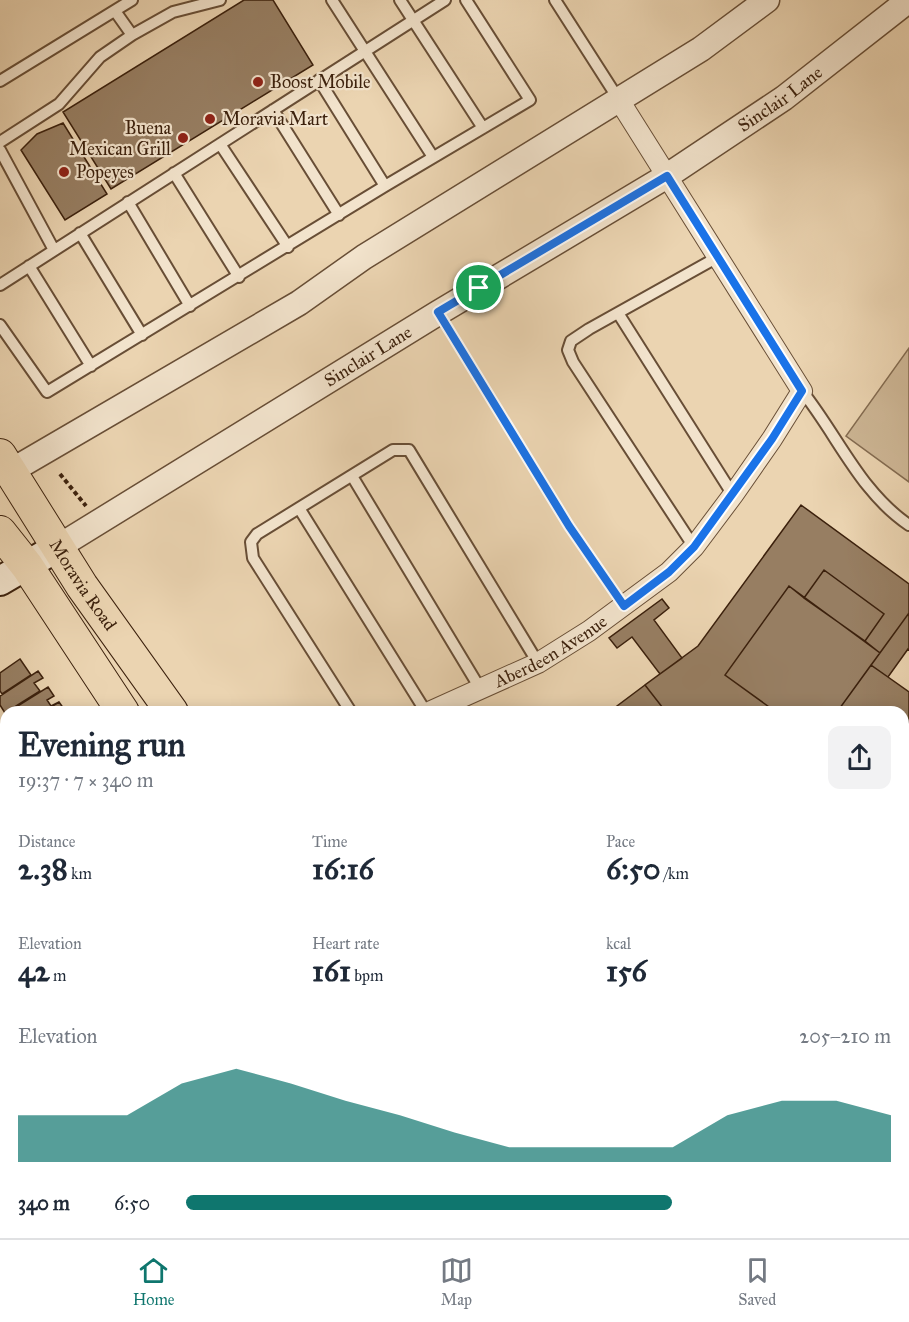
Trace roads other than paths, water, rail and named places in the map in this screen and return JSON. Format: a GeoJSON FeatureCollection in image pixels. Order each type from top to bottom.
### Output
{"type":"FeatureCollection","features":[{"type":"Feature","properties":{"kind":"main road","name":"Moravia Road"},"geometry":{"type":"LineString","coordinates":[[4,468],[82,586],[168,706]]}},
{"type":"Feature","properties":{"kind":"main road","name":"Moravia Road"},"geometry":{"type":"LineString","coordinates":[[0,532],[27,566],[119,706]]}},
{"type":"Feature","properties":{"kind":"main road","name":"Sinclair Lane"},"geometry":{"type":"LineString","coordinates":[[0,581],[58,547]]}},
{"type":"Feature","properties":{"kind":"street"},"geometry":{"type":"LineString","coordinates":[[4,468],[299,303],[364,257],[700,49],[766,0]]}},
{"type":"Feature","properties":{"kind":"street","name":"Sinclair Lane"},"geometry":{"type":"LineString","coordinates":[[58,547],[438,312],[667,176],[784,98],[909,0]]}},
{"type":"Feature","properties":{"kind":"street"},"geometry":{"type":"LineString","coordinates":[[619,100],[802,391]]}},
{"type":"Feature","properties":{"kind":"street","name":"Aberdeen Avenue"},"geometry":{"type":"LineString","coordinates":[[442,706],[538,663],[589,631],[669,572],[694,547],[733,495],[802,391]]}},
{"type":"Feature","properties":{"kind":"lane"},"geometry":{"type":"LineString","coordinates":[[0,81],[132,0]]}},
{"type":"Feature","properties":{"kind":"lane"},"geometry":{"type":"LineString","coordinates":[[0,142],[59,104],[100,57],[132,35],[173,12],[220,0]]}},
{"type":"Feature","properties":{"kind":"lane"},"geometry":{"type":"LineString","coordinates":[[332,0],[433,158]]}},
{"type":"Feature","properties":{"kind":"lane"},"geometry":{"type":"LineString","coordinates":[[400,0],[483,128]]}},
{"type":"Feature","properties":{"kind":"lane"},"geometry":{"type":"LineString","coordinates":[[0,285],[445,0]]}},
{"type":"Feature","properties":{"kind":"lane"},"geometry":{"type":"LineString","coordinates":[[0,325],[47,392],[530,100],[466,0]]}},
{"type":"Feature","properties":{"kind":"lane"},"geometry":{"type":"LineString","coordinates":[[555,0],[619,100]]}},
{"type":"Feature","properties":{"kind":"lane"},"geometry":{"type":"LineString","coordinates":[[115,11],[132,35]]}},
{"type":"Feature","properties":{"kind":"lane"},"geometry":{"type":"LineString","coordinates":[[319,80],[385,186]]}},
{"type":"Feature","properties":{"kind":"lane"},"geometry":{"type":"LineString","coordinates":[[273,110],[339,215]]}},
{"type":"Feature","properties":{"kind":"lane"},"geometry":{"type":"LineString","coordinates":[[220,144],[288,247]]}},
{"type":"Feature","properties":{"kind":"lane"},"geometry":{"type":"LineString","coordinates":[[0,150],[54,250]]}},
{"type":"Feature","properties":{"kind":"lane"},"geometry":{"type":"LineString","coordinates":[[174,173],[239,277]]}},
{"type":"Feature","properties":{"kind":"lane"},"geometry":{"type":"LineString","coordinates":[[128,202],[190,306]]}},
{"type":"Feature","properties":{"kind":"lane"},"geometry":{"type":"LineString","coordinates":[[80,233],[142,335]]}},
{"type":"Feature","properties":{"kind":"lane"},"geometry":{"type":"LineString","coordinates":[[694,547],[573,362],[568,350],[571,341],[718,257]]}},
{"type":"Feature","properties":{"kind":"lane"},"geometry":{"type":"LineString","coordinates":[[29,266],[92,366]]}},
{"type":"Feature","properties":{"kind":"lane"},"geometry":{"type":"LineString","coordinates":[[618,313],[733,495]]}},
{"type":"Feature","properties":{"kind":"lane"},"geometry":{"type":"LineString","coordinates":[[802,391],[822,416],[848,460],[870,490],[892,513],[909,525]]}},
{"type":"Feature","properties":{"kind":"lane"},"geometry":{"type":"LineString","coordinates":[[347,706],[253,558],[251,542],[257,534],[393,450],[409,450],[538,663]]}},
{"type":"Feature","properties":{"kind":"lane"},"geometry":{"type":"LineString","coordinates":[[352,476],[481,690]]}},
{"type":"Feature","properties":{"kind":"lane"},"geometry":{"type":"LineString","coordinates":[[299,508],[424,706]]}},
{"type":"Feature","properties":{"kind":"place","name":"Boost Mobile"},"geometry":{"type":"Point","coordinates":[258,82]}},
{"type":"Feature","properties":{"kind":"place","name":"Moravia Mart"},"geometry":{"type":"Point","coordinates":[210,119]}},
{"type":"Feature","properties":{"kind":"place","name":"Buena Mexican Grill"},"geometry":{"type":"Point","coordinates":[183,138]}},
{"type":"Feature","properties":{"kind":"place","name":"Popeyes"},"geometry":{"type":"Point","coordinates":[64,172]}}]}
